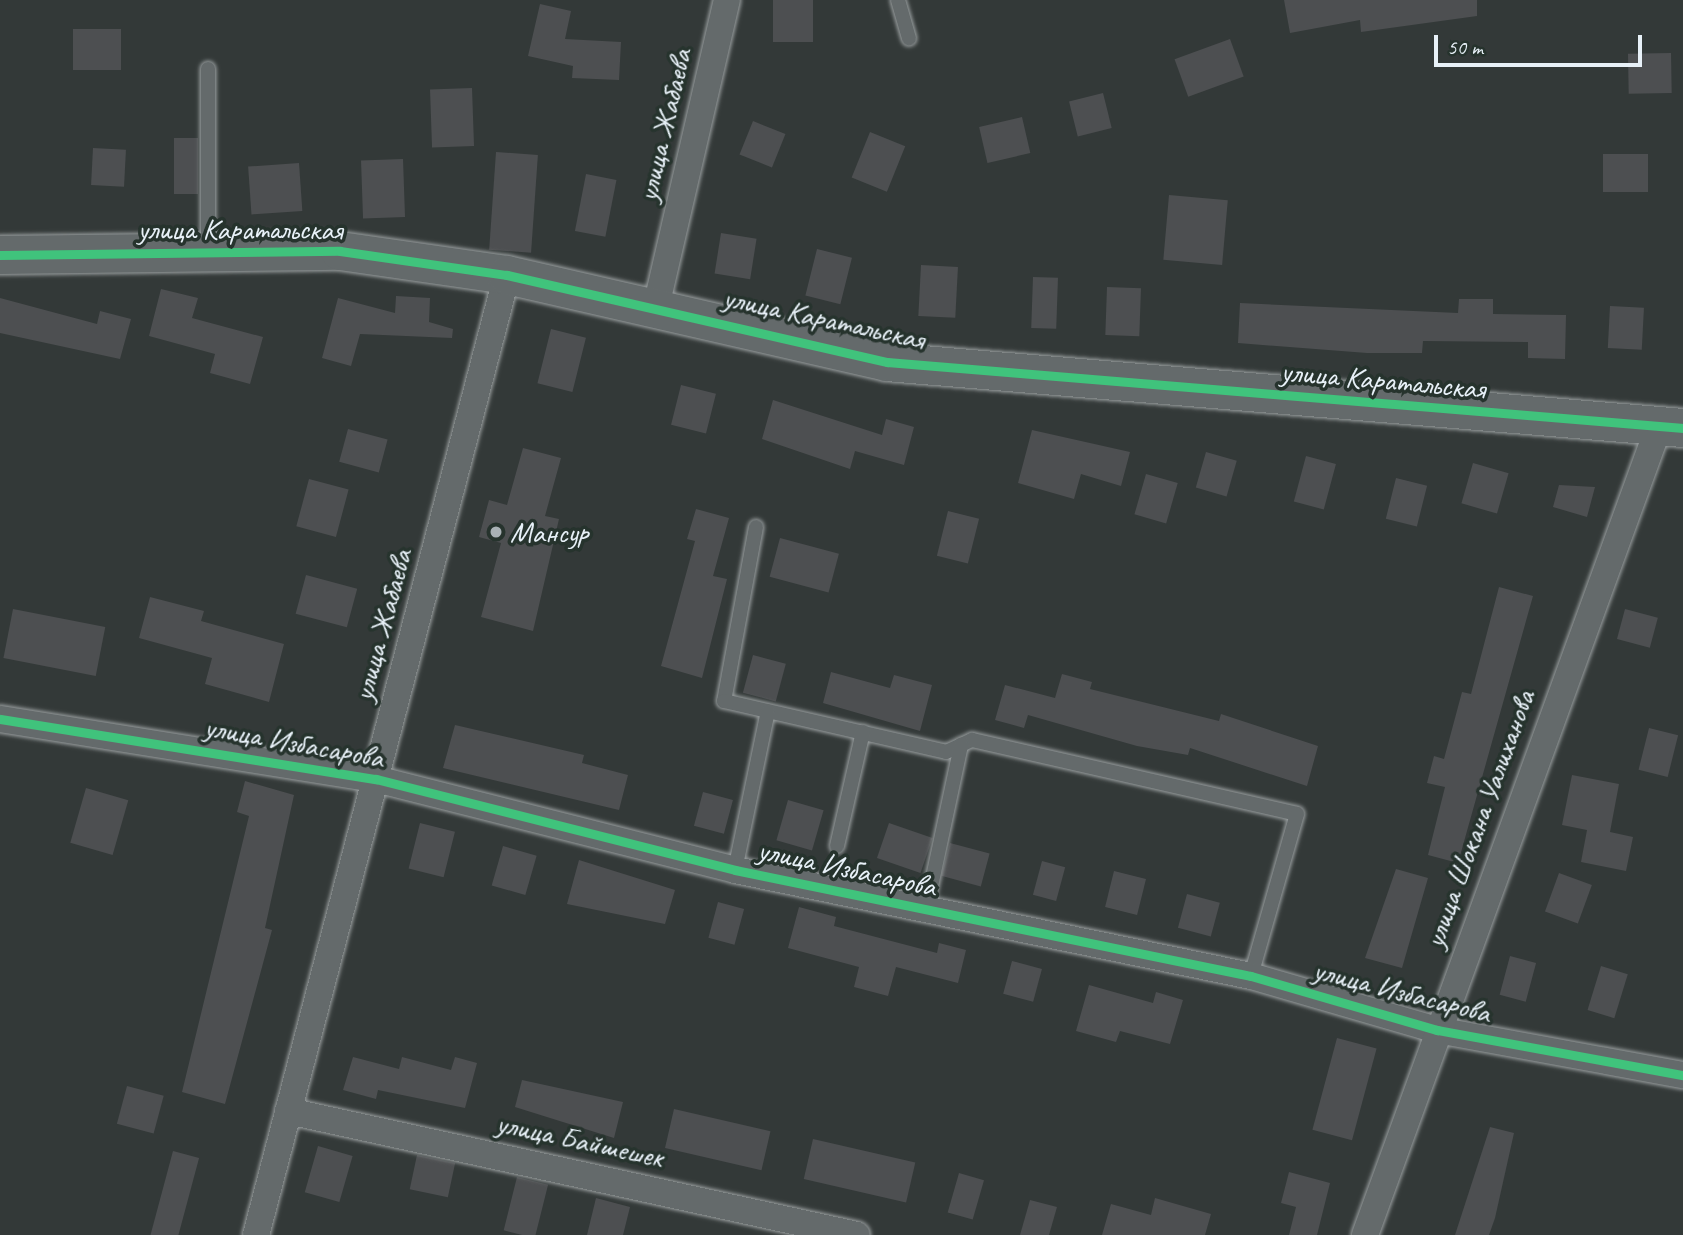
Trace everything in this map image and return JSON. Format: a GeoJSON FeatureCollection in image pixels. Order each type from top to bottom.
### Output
{"type":"FeatureCollection","features":[{"type":"Feature","properties":{"kind":"street","name":"улица Жабаева"},"geometry":{"type":"LineString","coordinates":[[656,307],[727,0]]}},
{"type":"Feature","properties":{"kind":"street","name":"улица Каратальская"},"geometry":{"type":"LineString","coordinates":[[0,256],[340,251],[507,275],[887,362],[1671,427]]}},
{"type":"Feature","properties":{"kind":"street","name":"улица Жабаева"},"geometry":{"type":"LineString","coordinates":[[256,1235],[507,275]]}},
{"type":"Feature","properties":{"kind":"street","name":"улица Шокана Уалиханова"},"geometry":{"type":"LineString","coordinates":[[1365,1235],[1437,1030],[1671,427]]}},
{"type":"Feature","properties":{"kind":"street","name":"улица Избасарова"},"geometry":{"type":"LineString","coordinates":[[0,719],[376,779],[735,870],[1251,976],[1437,1030],[1683,1075]]}},
{"type":"Feature","properties":{"kind":"street","name":"улица Байшешек"},"geometry":{"type":"LineString","coordinates":[[288,1111],[857,1235]]}},
{"type":"Feature","properties":{"kind":"lane"},"geometry":{"type":"LineString","coordinates":[[898,0],[909,38]]}},
{"type":"Feature","properties":{"kind":"lane"},"geometry":{"type":"LineString","coordinates":[[208,69],[208,252]]}},
{"type":"Feature","properties":{"kind":"lane"},"geometry":{"type":"LineString","coordinates":[[756,527],[724,701],[946,751],[972,740],[1297,814],[1251,976]]}},
{"type":"Feature","properties":{"kind":"lane"},"geometry":{"type":"LineString","coordinates":[[735,870],[768,711]]}},
{"type":"Feature","properties":{"kind":"lane"},"geometry":{"type":"LineString","coordinates":[[837,846],[863,733]]}},
{"type":"Feature","properties":{"kind":"lane"},"geometry":{"type":"LineString","coordinates":[[926,909],[961,745]]}},
{"type":"Feature","properties":{"kind":"building"},"geometry":{"type":"Polygon","coordinates":[[[773,0],[813,0],[813,42],[773,42],[773,0]]]}},
{"type":"Feature","properties":{"kind":"building"},"geometry":{"type":"Polygon","coordinates":[[[1284,0],[1477,0],[1477,16],[1361,32],[1360,20],[1290,33],[1284,0]]]}},
{"type":"Feature","properties":{"kind":"building"},"geometry":{"type":"Polygon","coordinates":[[[540,4],[571,11],[565,39],[621,42],[619,80],[572,78],[573,66],[528,56],[540,4]]]}},
{"type":"Feature","properties":{"kind":"building"},"geometry":{"type":"Polygon","coordinates":[[[73,29],[121,29],[121,70],[73,70],[73,29]]]}},
{"type":"Feature","properties":{"kind":"building"},"geometry":{"type":"Polygon","coordinates":[[[1230,39],[1244,77],[1188,97],[1175,59],[1230,39]]]}},
{"type":"Feature","properties":{"kind":"building"},"geometry":{"type":"Polygon","coordinates":[[[1671,53],[1672,93],[1629,94],[1628,54],[1671,53]]]}},
{"type":"Feature","properties":{"kind":"building"},"geometry":{"type":"Polygon","coordinates":[[[472,88],[474,146],[432,147],[430,89],[472,88]]]}},
{"type":"Feature","properties":{"kind":"building"},"geometry":{"type":"Polygon","coordinates":[[[1103,93],[1112,128],[1078,136],[1069,101],[1103,93]]]}},
{"type":"Feature","properties":{"kind":"building"},"geometry":{"type":"Polygon","coordinates":[[[1022,117],[1030,153],[987,163],[979,127],[1022,117]]]}},
{"type":"Feature","properties":{"kind":"building"},"geometry":{"type":"Polygon","coordinates":[[[753,121],[785,134],[772,167],[740,154],[753,121]]]}},
{"type":"Feature","properties":{"kind":"building"},"geometry":{"type":"Polygon","coordinates":[[[870,132],[905,146],[887,192],[852,177],[870,132]]]}},
{"type":"Feature","properties":{"kind":"building"},"geometry":{"type":"Polygon","coordinates":[[[174,138],[198,138],[198,194],[174,194],[174,138]]]}},
{"type":"Feature","properties":{"kind":"building"},"geometry":{"type":"Polygon","coordinates":[[[93,148],[126,150],[124,187],[91,185],[93,148]]]}},
{"type":"Feature","properties":{"kind":"building"},"geometry":{"type":"Polygon","coordinates":[[[496,152],[538,155],[531,253],[489,250],[496,152]]]}},
{"type":"Feature","properties":{"kind":"building"},"geometry":{"type":"Polygon","coordinates":[[[1603,154],[1648,154],[1648,192],[1603,192],[1603,154]]]}},
{"type":"Feature","properties":{"kind":"building"},"geometry":{"type":"Polygon","coordinates":[[[403,159],[405,217],[363,218],[361,160],[403,159]]]}},
{"type":"Feature","properties":{"kind":"building"},"geometry":{"type":"Polygon","coordinates":[[[299,163],[302,211],[251,214],[248,167],[299,163]]]}},
{"type":"Feature","properties":{"kind":"building"},"geometry":{"type":"Polygon","coordinates":[[[586,174],[616,180],[605,237],[575,231],[586,174]]]}},
{"type":"Feature","properties":{"kind":"building"},"geometry":{"type":"Polygon","coordinates":[[[1169,195],[1228,200],[1222,265],[1163,260],[1169,195]]]}},
{"type":"Feature","properties":{"kind":"building"},"geometry":{"type":"Polygon","coordinates":[[[721,233],[757,239],[750,279],[715,273],[721,233]]]}},
{"type":"Feature","properties":{"kind":"building"},"geometry":{"type":"Polygon","coordinates":[[[817,249],[852,258],[840,304],[805,296],[817,249]]]}},
{"type":"Feature","properties":{"kind":"building"},"geometry":{"type":"Polygon","coordinates":[[[921,265],[958,267],[955,318],[918,316],[921,265]]]}},
{"type":"Feature","properties":{"kind":"building"},"geometry":{"type":"Polygon","coordinates":[[[1033,277],[1058,278],[1056,329],[1031,328],[1033,277]]]}},
{"type":"Feature","properties":{"kind":"building"},"geometry":{"type":"Polygon","coordinates":[[[1107,287],[1141,288],[1139,336],[1105,335],[1107,287]]]}},
{"type":"Feature","properties":{"kind":"building"},"geometry":{"type":"Polygon","coordinates":[[[161,289],[198,298],[192,318],[263,337],[250,384],[210,373],[215,354],[149,336],[161,289]]]}},
{"type":"Feature","properties":{"kind":"building"},"geometry":{"type":"Polygon","coordinates":[[[396,296],[430,298],[429,322],[453,329],[452,338],[360,334],[351,366],[322,358],[338,298],[395,313],[396,296]]]}},
{"type":"Feature","properties":{"kind":"building"},"geometry":{"type":"Polygon","coordinates":[[[0,298],[97,324],[100,311],[131,319],[120,359],[0,333],[0,298]]]}},
{"type":"Feature","properties":{"kind":"building"},"geometry":{"type":"Polygon","coordinates":[[[1459,299],[1493,299],[1493,314],[1566,315],[1565,359],[1528,358],[1528,342],[1423,341],[1422,353],[1367,353],[1238,343],[1240,303],[1458,313],[1459,299]]]}},
{"type":"Feature","properties":{"kind":"building"},"geometry":{"type":"Polygon","coordinates":[[[1610,306],[1644,308],[1642,350],[1608,348],[1610,306]]]}},
{"type":"Feature","properties":{"kind":"building"},"geometry":{"type":"Polygon","coordinates":[[[551,329],[586,338],[572,392],[537,383],[551,329]]]}},
{"type":"Feature","properties":{"kind":"building"},"geometry":{"type":"Polygon","coordinates":[[[681,385],[716,394],[706,433],[671,425],[681,385]]]}},
{"type":"Feature","properties":{"kind":"building"},"geometry":{"type":"Polygon","coordinates":[[[773,400],[882,435],[886,419],[914,427],[904,465],[855,451],[850,469],[762,439],[773,400]]]}},
{"type":"Feature","properties":{"kind":"building"},"geometry":{"type":"Polygon","coordinates":[[[348,429],[388,440],[379,472],[339,462],[348,429]]]}},
{"type":"Feature","properties":{"kind":"building"},"geometry":{"type":"Polygon","coordinates":[[[1032,430],[1130,452],[1121,486],[1081,474],[1074,499],[1018,483],[1032,430]]]}},
{"type":"Feature","properties":{"kind":"building"},"geometry":{"type":"Polygon","coordinates":[[[523,448],[561,458],[545,516],[559,519],[533,631],[481,617],[501,543],[479,537],[489,500],[507,505],[523,448]]]}},
{"type":"Feature","properties":{"kind":"building"},"geometry":{"type":"Polygon","coordinates":[[[1206,452],[1237,461],[1227,496],[1196,488],[1206,452]]]}},
{"type":"Feature","properties":{"kind":"building"},"geometry":{"type":"Polygon","coordinates":[[[1306,456],[1336,464],[1324,509],[1294,501],[1306,456]]]}},
{"type":"Feature","properties":{"kind":"building"},"geometry":{"type":"Polygon","coordinates":[[[1473,463],[1509,473],[1497,514],[1461,503],[1473,463]]]}},
{"type":"Feature","properties":{"kind":"building"},"geometry":{"type":"Polygon","coordinates":[[[1146,474],[1178,483],[1166,523],[1134,514],[1146,474]]]}},
{"type":"Feature","properties":{"kind":"building"},"geometry":{"type":"Polygon","coordinates":[[[1396,478],[1427,486],[1417,526],[1386,519],[1396,478]]]}},
{"type":"Feature","properties":{"kind":"building"},"geometry":{"type":"Polygon","coordinates":[[[309,479],[349,490],[336,537],[296,526],[309,479]]]}},
{"type":"Feature","properties":{"kind":"building"},"geometry":{"type":"Polygon","coordinates":[[[1559,485],[1595,487],[1587,517],[1553,507],[1559,485]]]}},
{"type":"Feature","properties":{"kind":"building"},"geometry":{"type":"Polygon","coordinates":[[[696,509],[729,518],[713,576],[727,579],[702,678],[661,666],[695,541],[687,539],[696,509]]]}},
{"type":"Feature","properties":{"kind":"building"},"geometry":{"type":"Polygon","coordinates":[[[948,511],[979,519],[968,563],[937,556],[948,511]]]}},
{"type":"Feature","properties":{"kind":"building"},"geometry":{"type":"Polygon","coordinates":[[[780,538],[839,554],[829,592],[770,577],[780,538]]]}},
{"type":"Feature","properties":{"kind":"building"},"geometry":{"type":"Polygon","coordinates":[[[306,575],[357,589],[347,627],[296,614],[306,575]]]}},
{"type":"Feature","properties":{"kind":"building"},"geometry":{"type":"Polygon","coordinates":[[[1499,587],[1533,596],[1458,863],[1428,855],[1445,787],[1427,783],[1434,756],[1444,759],[1462,692],[1471,694],[1499,587]]]}},
{"type":"Feature","properties":{"kind":"building"},"geometry":{"type":"Polygon","coordinates":[[[150,597],[204,611],[201,621],[284,644],[269,702],[205,684],[212,658],[139,638],[150,597]]]}},
{"type":"Feature","properties":{"kind":"building"},"geometry":{"type":"Polygon","coordinates":[[[13,609],[105,627],[96,676],[3,658],[13,609]]]}},
{"type":"Feature","properties":{"kind":"building"},"geometry":{"type":"Polygon","coordinates":[[[1625,609],[1658,618],[1650,648],[1617,639],[1625,609]]]}},
{"type":"Feature","properties":{"kind":"building"},"geometry":{"type":"Polygon","coordinates":[[[753,655],[786,664],[776,701],[743,693],[753,655]]]}},
{"type":"Feature","properties":{"kind":"building"},"geometry":{"type":"Polygon","coordinates":[[[831,672],[890,688],[894,675],[932,685],[920,731],[823,703],[831,672]]]}},
{"type":"Feature","properties":{"kind":"building"},"geometry":{"type":"Polygon","coordinates":[[[1062,674],[1092,682],[1090,689],[1219,721],[1221,714],[1318,746],[1307,786],[1190,748],[1188,755],[1137,746],[1028,715],[1024,728],[995,720],[1005,685],[1055,698],[1062,674]]]}},
{"type":"Feature","properties":{"kind":"building"},"geometry":{"type":"Polygon","coordinates":[[[455,725],[584,755],[582,763],[628,775],[619,810],[443,768],[455,725]]]}},
{"type":"Feature","properties":{"kind":"building"},"geometry":{"type":"Polygon","coordinates":[[[1649,728],[1678,735],[1668,777],[1639,770],[1649,728]]]}},
{"type":"Feature","properties":{"kind":"building"},"geometry":{"type":"Polygon","coordinates":[[[1572,775],[1619,784],[1610,832],[1633,837],[1626,871],[1581,862],[1587,830],[1562,825],[1572,775]]]}},
{"type":"Feature","properties":{"kind":"building"},"geometry":{"type":"Polygon","coordinates":[[[245,781],[294,795],[265,928],[272,930],[225,1104],[182,1092],[249,816],[237,812],[245,781]]]}},
{"type":"Feature","properties":{"kind":"building"},"geometry":{"type":"Polygon","coordinates":[[[86,788],[128,800],[113,855],[70,843],[86,788]]]}},
{"type":"Feature","properties":{"kind":"building"},"geometry":{"type":"Polygon","coordinates":[[[703,792],[733,800],[724,834],[694,826],[703,792]]]}},
{"type":"Feature","properties":{"kind":"building"},"geometry":{"type":"Polygon","coordinates":[[[788,800],[824,810],[812,851],[776,840],[788,800]]]}},
{"type":"Feature","properties":{"kind":"building"},"geometry":{"type":"Polygon","coordinates":[[[420,823],[455,832],[444,877],[409,869],[420,823]]]}},
{"type":"Feature","properties":{"kind":"building"},"geometry":{"type":"Polygon","coordinates":[[[889,823],[932,838],[920,873],[877,858],[889,823]]]}},
{"type":"Feature","properties":{"kind":"building"},"geometry":{"type":"Polygon","coordinates":[[[950,843],[990,854],[981,886],[941,876],[950,843]]]}},
{"type":"Feature","properties":{"kind":"building"},"geometry":{"type":"Polygon","coordinates":[[[503,846],[537,856],[525,895],[492,885],[503,846]]]}},
{"type":"Feature","properties":{"kind":"building"},"geometry":{"type":"Polygon","coordinates":[[[579,860],[675,890],[665,924],[567,904],[579,860]]]}},
{"type":"Feature","properties":{"kind":"building"},"geometry":{"type":"Polygon","coordinates":[[[1042,861],[1065,867],[1056,901],[1033,895],[1042,861]]]}},
{"type":"Feature","properties":{"kind":"building"},"geometry":{"type":"Polygon","coordinates":[[[1396,869],[1428,878],[1402,968],[1365,958],[1396,869]]]}},
{"type":"Feature","properties":{"kind":"building"},"geometry":{"type":"Polygon","coordinates":[[[1114,871],[1146,879],[1137,915],[1105,907],[1114,871]]]}},
{"type":"Feature","properties":{"kind":"building"},"geometry":{"type":"Polygon","coordinates":[[[1559,873],[1592,885],[1578,923],[1545,912],[1559,873]]]}},
{"type":"Feature","properties":{"kind":"building"},"geometry":{"type":"Polygon","coordinates":[[[1187,894],[1220,903],[1211,937],[1178,928],[1187,894]]]}},
{"type":"Feature","properties":{"kind":"building"},"geometry":{"type":"Polygon","coordinates":[[[718,902],[744,909],[735,945],[708,938],[718,902]]]}},
{"type":"Feature","properties":{"kind":"building"},"geometry":{"type":"Polygon","coordinates":[[[799,907],[836,917],[834,926],[937,953],[939,943],[966,950],[958,983],[896,967],[888,996],[854,987],[859,967],[788,948],[799,907]]]}},
{"type":"Feature","properties":{"kind":"building"},"geometry":{"type":"Polygon","coordinates":[[[1510,956],[1536,963],[1526,1002],[1500,995],[1510,956]]]}},
{"type":"Feature","properties":{"kind":"building"},"geometry":{"type":"Polygon","coordinates":[[[1012,961],[1042,969],[1033,1002],[1003,994],[1012,961]]]}},
{"type":"Feature","properties":{"kind":"building"},"geometry":{"type":"Polygon","coordinates":[[[1601,966],[1628,974],[1614,1018],[1588,1010],[1601,966]]]}},
{"type":"Feature","properties":{"kind":"building"},"geometry":{"type":"Polygon","coordinates":[[[1089,985],[1153,1003],[1156,992],[1183,1000],[1170,1044],[1120,1031],[1116,1042],[1076,1031],[1089,985]]]}},
{"type":"Feature","properties":{"kind":"building"},"geometry":{"type":"Polygon","coordinates":[[[1337,1038],[1377,1049],[1352,1140],[1312,1130],[1337,1038]]]}},
{"type":"Feature","properties":{"kind":"building"},"geometry":{"type":"Polygon","coordinates":[[[353,1057],[399,1069],[402,1057],[451,1070],[455,1057],[477,1063],[465,1108],[378,1090],[376,1099],[343,1090],[353,1057]]]}},
{"type":"Feature","properties":{"kind":"building"},"geometry":{"type":"Polygon","coordinates":[[[522,1080],[623,1102],[614,1138],[515,1107],[522,1080]]]}},
{"type":"Feature","properties":{"kind":"building"},"geometry":{"type":"Polygon","coordinates":[[[127,1086],[164,1096],[154,1134],[117,1124],[127,1086]]]}},
{"type":"Feature","properties":{"kind":"building"},"geometry":{"type":"Polygon","coordinates":[[[674,1109],[770,1131],[761,1170],[665,1148],[674,1109]]]}},
{"type":"Feature","properties":{"kind":"building"},"geometry":{"type":"Polygon","coordinates":[[[1490,1127],[1514,1133],[1495,1218],[1489,1235],[1455,1235],[1490,1127]]]}},
{"type":"Feature","properties":{"kind":"building"},"geometry":{"type":"Polygon","coordinates":[[[813,1139],[915,1163],[906,1203],[804,1179],[813,1139]]]}},
{"type":"Feature","properties":{"kind":"building"},"geometry":{"type":"Polygon","coordinates":[[[318,1146],[353,1156],[339,1202],[305,1192],[318,1146]]]}},
{"type":"Feature","properties":{"kind":"building"},"geometry":{"type":"Polygon","coordinates":[[[173,1151],[199,1158],[178,1235],[150,1235],[173,1151]]]}},
{"type":"Feature","properties":{"kind":"building"},"geometry":{"type":"Polygon","coordinates":[[[417,1155],[455,1163],[448,1197],[410,1189],[417,1155]]]}},
{"type":"Feature","properties":{"kind":"building"},"geometry":{"type":"Polygon","coordinates":[[[1289,1172],[1330,1183],[1317,1235],[1289,1235],[1296,1207],[1281,1203],[1289,1172]]]}},
{"type":"Feature","properties":{"kind":"building"},"geometry":{"type":"Polygon","coordinates":[[[959,1173],[984,1180],[973,1220],[948,1212],[959,1173]]]}},
{"type":"Feature","properties":{"kind":"building"},"geometry":{"type":"Polygon","coordinates":[[[517,1177],[548,1185],[536,1235],[504,1230],[517,1177]]]}},
{"type":"Feature","properties":{"kind":"building"},"geometry":{"type":"Polygon","coordinates":[[[596,1198],[630,1207],[623,1235],[587,1235],[596,1198]]]}},
{"type":"Feature","properties":{"kind":"building"},"geometry":{"type":"Polygon","coordinates":[[[1155,1198],[1211,1214],[1205,1235],[1102,1235],[1111,1204],[1151,1215],[1155,1198]]]}},
{"type":"Feature","properties":{"kind":"building"},"geometry":{"type":"Polygon","coordinates":[[[1030,1200],[1057,1207],[1049,1235],[1020,1235],[1030,1200]]]}},
{"type":"Feature","properties":{"kind":"cycle path"},"geometry":{"type":"LineString","coordinates":[[0,255],[340,251],[507,275],[887,362],[1683,428]]}},
{"type":"Feature","properties":{"kind":"cycle path"},"geometry":{"type":"LineString","coordinates":[[0,719],[376,779],[735,870],[1251,976],[1437,1030],[1683,1075]]}},
{"type":"Feature","properties":{"kind":"place","name":"Мансур"},"geometry":{"type":"Point","coordinates":[496,532]}}]}
